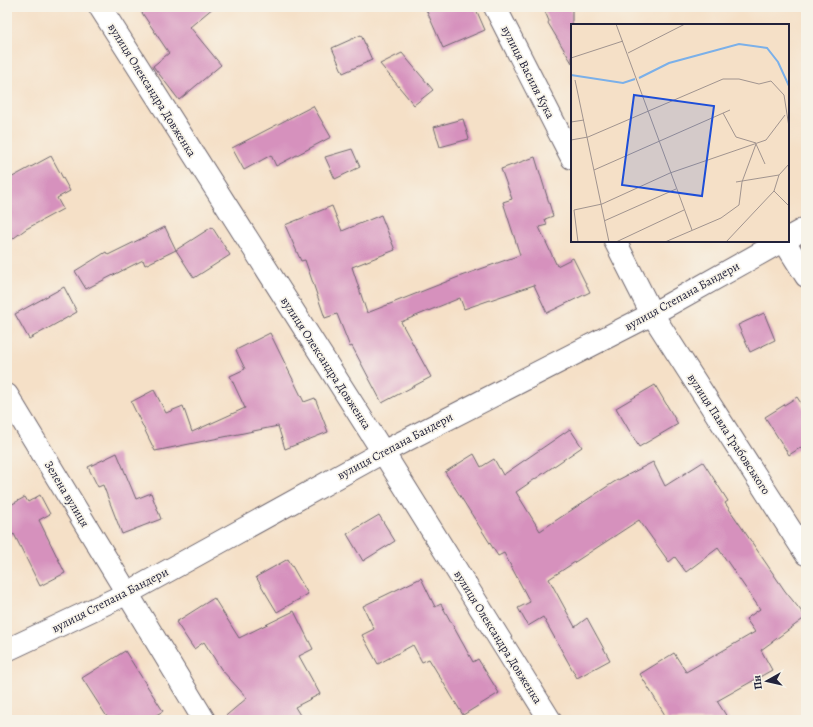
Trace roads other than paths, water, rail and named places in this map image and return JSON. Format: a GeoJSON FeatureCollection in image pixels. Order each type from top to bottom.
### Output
{"type":"FeatureCollection","features":[{"type":"Feature","properties":{"kind":"street","name":"вулиця Олександра Довженка"},"geometry":{"type":"LineString","coordinates":[[100,7],[383,452],[550,720]]}},
{"type":"Feature","properties":{"kind":"street","name":"вулиця Василя Кука"},"geometry":{"type":"LineString","coordinates":[[495,7],[571,156]]}},
{"type":"Feature","properties":{"kind":"street"},"geometry":{"type":"LineString","coordinates":[[789,237],[806,228]]}},
{"type":"Feature","properties":{"kind":"street"},"geometry":{"type":"LineString","coordinates":[[616,242],[652,314]]}},
{"type":"Feature","properties":{"kind":"street","name":"вулиця Степана Бандери"},"geometry":{"type":"LineString","coordinates":[[7,650],[126,594],[383,452],[652,314],[781,242]]}},
{"type":"Feature","properties":{"kind":"street"},"geometry":{"type":"LineString","coordinates":[[784,242],[806,276]]}},
{"type":"Feature","properties":{"kind":"street","name":"вулиця Павла Грабовського"},"geometry":{"type":"LineString","coordinates":[[652,314],[806,554]]}},
{"type":"Feature","properties":{"kind":"street","name":"Зелена вулиця"},"geometry":{"type":"LineString","coordinates":[[7,395],[126,594],[204,720]]}}]}
